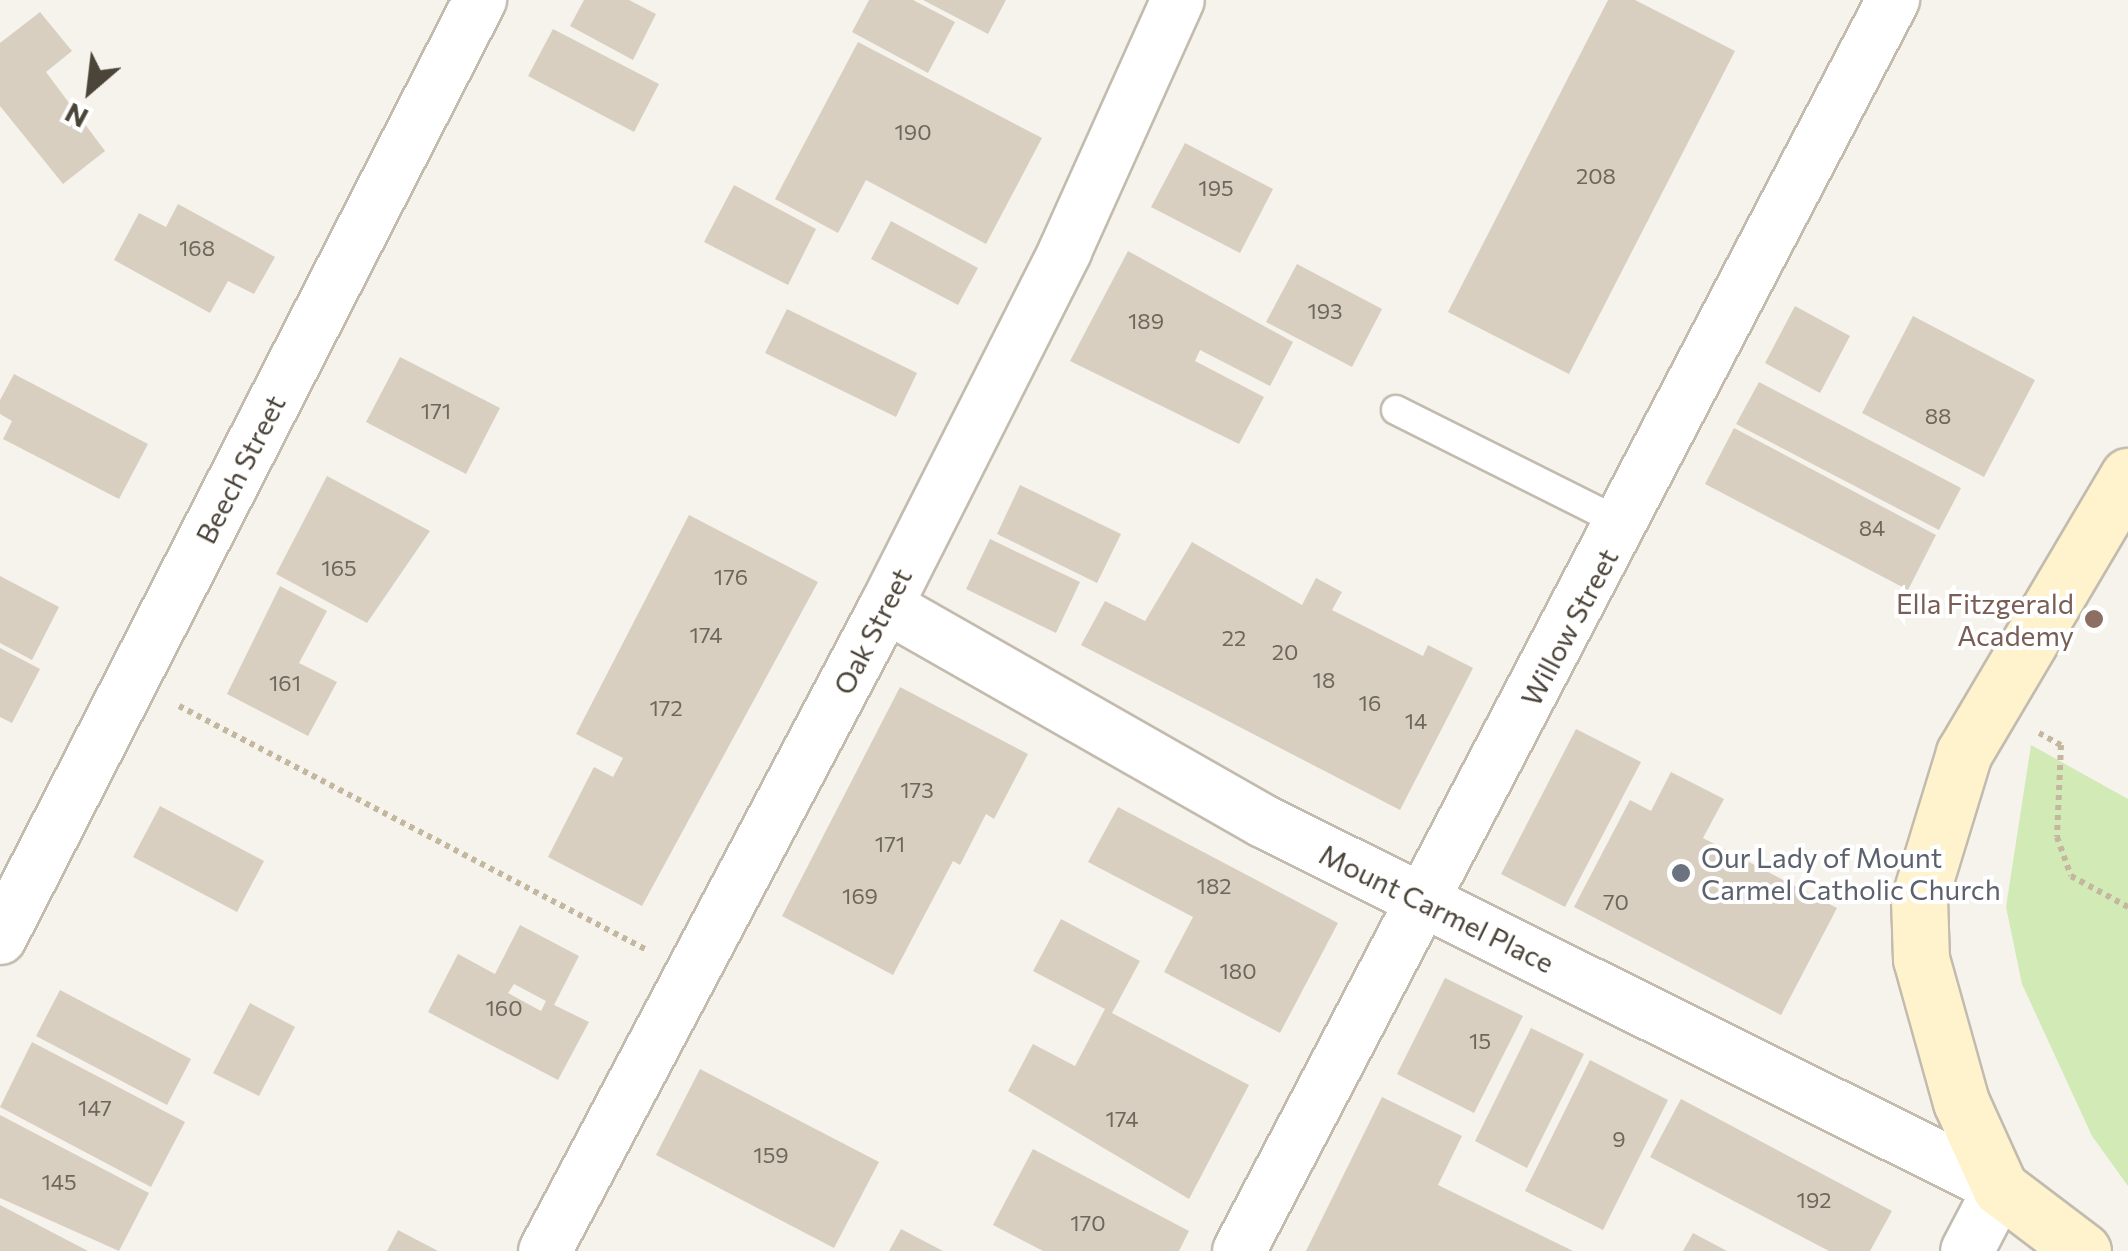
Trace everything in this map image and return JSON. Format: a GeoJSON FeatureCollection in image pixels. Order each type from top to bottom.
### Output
{"type":"FeatureCollection","features":[{"type":"Feature","properties":{"kind":"street","name":"Beech Street"},"geometry":{"type":"LineString","coordinates":[[3,925],[480,0]]}},
{"type":"Feature","properties":{"kind":"street","name":"Oak Street"},"geometry":{"type":"LineString","coordinates":[[546,1251],[886,606],[1065,252],[1178,0]]}},
{"type":"Feature","properties":{"kind":"street","name":"Willow Street"},"geometry":{"type":"LineString","coordinates":[[1240,1251],[1624,524],[1894,0]]}},
{"type":"Feature","properties":{"kind":"street"},"geometry":{"type":"LineString","coordinates":[[2083,1251],[2000,1188],[1956,1084],[1921,960],[1919,900],[1932,834],[1992,706],[2128,476]]}},
{"type":"Feature","properties":{"kind":"street","name":"Mount Carmel Place"},"geometry":{"type":"LineString","coordinates":[[886,606],[1423,902],[2000,1188]]}},
{"type":"Feature","properties":{"kind":"street"},"geometry":{"type":"LineString","coordinates":[[1966,1251],[2000,1188]]}},
{"type":"Feature","properties":{"kind":"lane"},"geometry":{"type":"LineString","coordinates":[[1396,410],[1624,524]]}},
{"type":"Feature","properties":{"kind":"path"},"geometry":{"type":"LineString","coordinates":[[131,682],[692,974]]}},
{"type":"Feature","properties":{"kind":"path"},"geometry":{"type":"LineString","coordinates":[[1992,706],[2061,745],[2057,838],[2071,876],[2128,908]]}},
{"type":"Feature","properties":{"kind":"green space"},"geometry":{"type":"Polygon","coordinates":[[[2031,745],[2128,799],[2128,1186],[2092,1136],[2022,984],[2006,907],[2031,745]]]}},
{"type":"Feature","properties":{"kind":"building"},"geometry":{"type":"Polygon","coordinates":[[[584,0],[629,0],[656,14],[633,60],[570,26],[584,0]]]}},
{"type":"Feature","properties":{"kind":"building"},"geometry":{"type":"Polygon","coordinates":[[[869,0],[913,0],[955,22],[928,73],[852,32],[869,0]]]}},
{"type":"Feature","properties":{"kind":"building"},"geometry":{"type":"Polygon","coordinates":[[[923,0],[1006,0],[988,34],[923,0]]]}},
{"type":"Feature","properties":{"kind":"building"},"geometry":{"type":"Polygon","coordinates":[[[1608,0],[1635,0],[1735,51],[1569,374],[1448,312],[1608,0]]]}},
{"type":"Feature","properties":{"kind":"building"},"geometry":{"type":"Polygon","coordinates":[[[40,12],[72,51],[46,72],[105,151],[63,184],[0,106],[0,43],[40,12]]]}},
{"type":"Feature","properties":{"kind":"building"},"geometry":{"type":"Polygon","coordinates":[[[553,29],[659,84],[634,132],[528,76],[553,29]]]}},
{"type":"Feature","properties":{"kind":"building"},"geometry":{"type":"Polygon","coordinates":[[[858,42],[1042,138],[986,244],[866,180],[838,233],[775,199],[858,42]]]}},
{"type":"Feature","properties":{"kind":"building"},"geometry":{"type":"Polygon","coordinates":[[[1185,143],[1273,189],[1240,253],[1151,207],[1185,143]]]}},
{"type":"Feature","properties":{"kind":"building"},"geometry":{"type":"Polygon","coordinates":[[[734,185],[816,229],[788,285],[704,242],[734,185]]]}},
{"type":"Feature","properties":{"kind":"building"},"geometry":{"type":"Polygon","coordinates":[[[178,204],[275,257],[254,294],[228,281],[210,313],[114,260],[139,213],[166,227],[178,204]]]}},
{"type":"Feature","properties":{"kind":"building"},"geometry":{"type":"Polygon","coordinates":[[[891,221],[978,268],[958,305],[871,259],[891,221]]]}},
{"type":"Feature","properties":{"kind":"building"},"geometry":{"type":"Polygon","coordinates":[[[1128,251],[1293,342],[1270,386],[1200,350],[1195,361],[1264,397],[1239,444],[1070,361],[1128,251]]]}},
{"type":"Feature","properties":{"kind":"building"},"geometry":{"type":"Polygon","coordinates":[[[1297,264],[1382,309],[1352,367],[1266,322],[1297,264]]]}},
{"type":"Feature","properties":{"kind":"building"},"geometry":{"type":"Polygon","coordinates":[[[1795,306],[1850,336],[1820,393],[1765,363],[1795,306]]]}},
{"type":"Feature","properties":{"kind":"building"},"geometry":{"type":"Polygon","coordinates":[[[787,309],[917,373],[896,417],[765,353],[787,309]]]}},
{"type":"Feature","properties":{"kind":"building"},"geometry":{"type":"Polygon","coordinates":[[[1913,316],[2035,380],[1984,477],[1862,413],[1913,316]]]}},
{"type":"Feature","properties":{"kind":"building"},"geometry":{"type":"Polygon","coordinates":[[[400,357],[500,408],[466,474],[366,422],[400,357]]]}},
{"type":"Feature","properties":{"kind":"building"},"geometry":{"type":"Polygon","coordinates":[[[14,374],[148,444],[119,499],[3,439],[12,421],[0,414],[0,400],[14,374]]]}},
{"type":"Feature","properties":{"kind":"building"},"geometry":{"type":"Polygon","coordinates":[[[1759,382],[1961,488],[1939,530],[1736,424],[1759,382]]]}},
{"type":"Feature","properties":{"kind":"building"},"geometry":{"type":"Polygon","coordinates":[[[1734,428],[1936,535],[1908,590],[1705,484],[1734,428]]]}},
{"type":"Feature","properties":{"kind":"building"},"geometry":{"type":"Polygon","coordinates":[[[327,476],[430,531],[367,623],[276,574],[327,476]]]}},
{"type":"Feature","properties":{"kind":"building"},"geometry":{"type":"Polygon","coordinates":[[[1020,485],[1121,534],[1097,583],[997,534],[1020,485]]]}},
{"type":"Feature","properties":{"kind":"building"},"geometry":{"type":"Polygon","coordinates":[[[689,515],[818,582],[642,906],[548,857],[594,767],[613,777],[623,758],[576,734],[689,515]]]}},
{"type":"Feature","properties":{"kind":"building"},"geometry":{"type":"Polygon","coordinates":[[[990,539],[1080,582],[1056,633],[966,589],[990,539]]]}},
{"type":"Feature","properties":{"kind":"building"},"geometry":{"type":"Polygon","coordinates":[[[1192,542],[1302,605],[1316,578],[1342,592],[1332,610],[1423,656],[1428,645],[1473,668],[1400,810],[1081,645],[1105,601],[1145,621],[1192,542]]]}},
{"type":"Feature","properties":{"kind":"building"},"geometry":{"type":"Polygon","coordinates":[[[0,576],[59,607],[32,660],[0,643],[0,576]]]}},
{"type":"Feature","properties":{"kind":"building"},"geometry":{"type":"Polygon","coordinates":[[[280,586],[327,611],[299,663],[337,682],[308,736],[227,694],[280,586]]]}},
{"type":"Feature","properties":{"kind":"building"},"geometry":{"type":"Polygon","coordinates":[[[0,648],[40,669],[12,723],[0,717],[0,648]]]}},
{"type":"Feature","properties":{"kind":"building"},"geometry":{"type":"Polygon","coordinates":[[[900,687],[1028,754],[994,819],[986,814],[960,865],[953,861],[893,975],[782,916],[900,687]]]}},
{"type":"Feature","properties":{"kind":"building"},"geometry":{"type":"Polygon","coordinates":[[[1576,729],[1641,762],[1565,907],[1501,874],[1576,729]]]}},
{"type":"Feature","properties":{"kind":"building","name":"Our Lady of Mount Carmel Catholic Church"},"geometry":{"type":"Polygon","coordinates":[[[1671,772],[1724,799],[1703,838],[1837,908],[1781,1015],[1574,907],[1630,800],[1651,811],[1671,772]]]}},
{"type":"Feature","properties":{"kind":"building"},"geometry":{"type":"Polygon","coordinates":[[[160,806],[264,861],[237,912],[133,857],[160,806]]]}},
{"type":"Feature","properties":{"kind":"building"},"geometry":{"type":"Polygon","coordinates":[[[1118,807],[1338,923],[1280,1033],[1164,972],[1193,917],[1088,862],[1118,807]]]}},
{"type":"Feature","properties":{"kind":"building"},"geometry":{"type":"Polygon","coordinates":[[[1061,919],[1140,961],[1112,1013],[1249,1085],[1189,1199],[1008,1091],[1033,1044],[1075,1066],[1105,1009],[1033,971],[1061,919]]]}},
{"type":"Feature","properties":{"kind":"building"},"geometry":{"type":"Polygon","coordinates":[[[520,925],[579,956],[554,1005],[589,1022],[558,1080],[428,1012],[458,954],[495,974],[520,925]],[[514,984],[508,993],[541,1011],[546,1001],[514,984]]]}},
{"type":"Feature","properties":{"kind":"building"},"geometry":{"type":"Polygon","coordinates":[[[1445,978],[1523,1016],[1474,1113],[1397,1074],[1445,978]]]}},
{"type":"Feature","properties":{"kind":"building"},"geometry":{"type":"Polygon","coordinates":[[[60,990],[191,1059],[167,1105],[36,1036],[60,990]]]}},
{"type":"Feature","properties":{"kind":"building"},"geometry":{"type":"Polygon","coordinates":[[[250,1003],[295,1027],[259,1096],[213,1073],[250,1003]]]}},
{"type":"Feature","properties":{"kind":"building"},"geometry":{"type":"Polygon","coordinates":[[[1531,1028],[1584,1054],[1527,1168],[1475,1141],[1531,1028]]]}},
{"type":"Feature","properties":{"kind":"building"},"geometry":{"type":"Polygon","coordinates":[[[32,1042],[185,1122],[151,1187],[0,1107],[32,1042]]]}},
{"type":"Feature","properties":{"kind":"building"},"geometry":{"type":"Polygon","coordinates":[[[1590,1060],[1668,1100],[1603,1230],[1525,1191],[1590,1060]]]}},
{"type":"Feature","properties":{"kind":"building"},"geometry":{"type":"Polygon","coordinates":[[[700,1069],[879,1162],[834,1248],[656,1155],[700,1069]]]}},
{"type":"Feature","properties":{"kind":"building"},"geometry":{"type":"Polygon","coordinates":[[[1382,1097],[1462,1136],[1438,1185],[1573,1251],[1306,1251],[1382,1097]]]}},
{"type":"Feature","properties":{"kind":"building"},"geometry":{"type":"Polygon","coordinates":[[[1681,1099],[1892,1211],[1870,1251],[1829,1251],[1650,1157],[1681,1099]]]}},
{"type":"Feature","properties":{"kind":"building"},"geometry":{"type":"Polygon","coordinates":[[[0,1115],[149,1193],[119,1251],[0,1198],[0,1115]]]}},
{"type":"Feature","properties":{"kind":"building"},"geometry":{"type":"Polygon","coordinates":[[[1033,1149],[1189,1231],[1179,1251],[1043,1251],[993,1225],[1033,1149]]]}},
{"type":"Feature","properties":{"kind":"building"},"geometry":{"type":"Polygon","coordinates":[[[0,1205],[88,1251],[0,1251],[0,1205]]]}},
{"type":"Feature","properties":{"kind":"building"},"geometry":{"type":"Polygon","coordinates":[[[901,1229],[943,1251],[889,1251],[901,1229]]]}},
{"type":"Feature","properties":{"kind":"building"},"geometry":{"type":"Polygon","coordinates":[[[398,1230],[438,1251],[387,1251],[398,1230]]]}},
{"type":"Feature","properties":{"kind":"building"},"geometry":{"type":"Polygon","coordinates":[[[1693,1233],[1727,1251],[1683,1251],[1693,1233]]]}},
{"type":"Feature","properties":{"kind":"place","name":"Ella Fitzgerald Academy"},"geometry":{"type":"Point","coordinates":[2094,619]}},
{"type":"Feature","properties":{"kind":"place","name":"Our Lady of Mount Carmel Catholic Church"},"geometry":{"type":"Point","coordinates":[1681,873]}}]}
